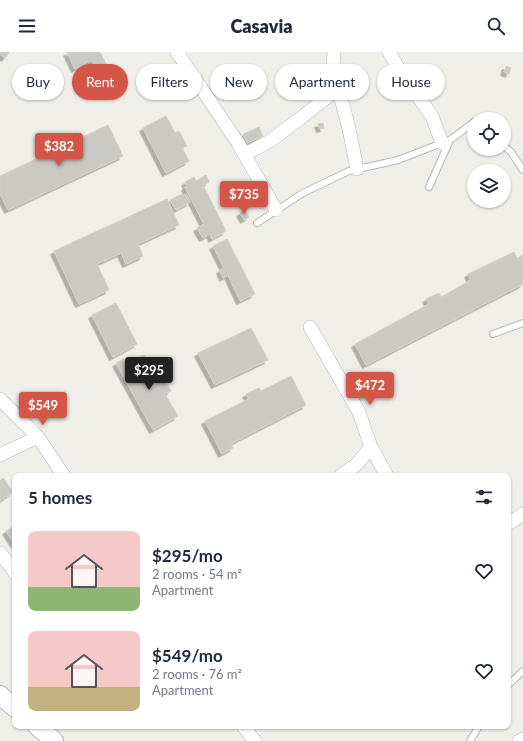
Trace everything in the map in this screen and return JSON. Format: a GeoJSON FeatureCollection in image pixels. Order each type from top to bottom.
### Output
{"type":"FeatureCollection","features":[{"type":"Feature","properties":{"kind":"main road"},"geometry":{"type":"LineString","coordinates":[[0,695],[12,705]]}},
{"type":"Feature","properties":{"kind":"street"},"geometry":{"type":"LineString","coordinates":[[177,52],[245,154],[276,210]]}},
{"type":"Feature","properties":{"kind":"street"},"geometry":{"type":"LineString","coordinates":[[333,64],[334,52]]}},
{"type":"Feature","properties":{"kind":"street"},"geometry":{"type":"LineString","coordinates":[[389,52],[400,71],[432,116],[446,142]]}},
{"type":"Feature","properties":{"kind":"street"},"geometry":{"type":"LineString","coordinates":[[245,154],[270,141],[323,100]]}},
{"type":"Feature","properties":{"kind":"street"},"geometry":{"type":"LineString","coordinates":[[341,100],[348,123],[357,169]]}},
{"type":"Feature","properties":{"kind":"street"},"geometry":{"type":"LineString","coordinates":[[310,327],[359,412],[371,448],[385,473]]}},
{"type":"Feature","properties":{"kind":"street"},"geometry":{"type":"LineString","coordinates":[[0,398],[38,437],[62,473]]}},
{"type":"Feature","properties":{"kind":"street"},"geometry":{"type":"LineString","coordinates":[[0,456],[38,437]]}},
{"type":"Feature","properties":{"kind":"street"},"geometry":{"type":"LineString","coordinates":[[344,473],[358,464],[371,448]]}},
{"type":"Feature","properties":{"kind":"street"},"geometry":{"type":"LineString","coordinates":[[511,522],[523,514]]}},
{"type":"Feature","properties":{"kind":"street"},"geometry":{"type":"LineString","coordinates":[[0,553],[12,569]]}},
{"type":"Feature","properties":{"kind":"street"},"geometry":{"type":"LineString","coordinates":[[245,729],[255,741]]}},
{"type":"Feature","properties":{"kind":"street"},"geometry":{"type":"LineString","coordinates":[[519,741],[523,739]]}},
{"type":"Feature","properties":{"kind":"lane"},"geometry":{"type":"LineString","coordinates":[[257,222],[303,193],[349,171],[398,160],[446,142],[467,127]]}},
{"type":"Feature","properties":{"kind":"lane"},"geometry":{"type":"LineString","coordinates":[[429,187],[446,142]]}},
{"type":"Feature","properties":{"kind":"lane"},"geometry":{"type":"LineString","coordinates":[[511,152],[523,170]]}},
{"type":"Feature","properties":{"kind":"lane"},"geometry":{"type":"LineString","coordinates":[[493,334],[523,323]]}},
{"type":"Feature","properties":{"kind":"lane"},"geometry":{"type":"LineString","coordinates":[[511,682],[523,672]]}},
{"type":"Feature","properties":{"kind":"lane"},"geometry":{"type":"LineString","coordinates":[[470,741],[477,729]]}},
{"type":"Feature","properties":{"kind":"building"},"geometry":{"type":"Polygon","coordinates":[[[0,52],[9,53],[5,58],[0,54],[0,52]]]}},
{"type":"Feature","properties":{"kind":"building"},"geometry":{"type":"Polygon","coordinates":[[[67,52],[100,52],[106,64],[94,64],[92,60],[84,64],[73,64],[67,52]]]}},
{"type":"Feature","properties":{"kind":"building"},"geometry":{"type":"Polygon","coordinates":[[[506,66],[511,68],[509,74],[504,72],[506,66]]]}},
{"type":"Feature","properties":{"kind":"building"},"geometry":{"type":"Polygon","coordinates":[[[166,116],[175,133],[179,131],[187,146],[182,148],[189,161],[166,173],[143,128],[166,116]]]}},
{"type":"Feature","properties":{"kind":"building"},"geometry":{"type":"Polygon","coordinates":[[[323,123],[324,128],[320,129],[318,124],[323,123]]]}},
{"type":"Feature","properties":{"kind":"building"},"geometry":{"type":"Polygon","coordinates":[[[108,125],[123,156],[8,210],[0,193],[0,176],[108,125]]]}},
{"type":"Feature","properties":{"kind":"building"},"geometry":{"type":"Polygon","coordinates":[[[259,127],[263,136],[247,143],[243,134],[259,127]]]}},
{"type":"Feature","properties":{"kind":"building"},"geometry":{"type":"Polygon","coordinates":[[[206,175],[209,182],[203,185],[226,231],[212,239],[210,234],[203,238],[197,228],[204,224],[185,187],[187,186],[185,182],[194,177],[196,181],[206,175]]]}},
{"type":"Feature","properties":{"kind":"building"},"geometry":{"type":"Polygon","coordinates":[[[182,194],[183,196],[186,194],[190,202],[176,210],[170,200],[182,194]]]}},
{"type":"Feature","properties":{"kind":"building"},"geometry":{"type":"Polygon","coordinates":[[[167,199],[179,225],[138,244],[143,256],[126,264],[121,253],[97,264],[109,290],[79,304],[54,251],[167,199]]]}},
{"type":"Feature","properties":{"kind":"building"},"geometry":{"type":"Polygon","coordinates":[[[245,210],[249,217],[244,220],[240,213],[245,210]]]}},
{"type":"Feature","properties":{"kind":"building"},"geometry":{"type":"Polygon","coordinates":[[[227,239],[255,294],[240,301],[228,275],[223,278],[220,270],[224,268],[213,246],[227,239]]]}},
{"type":"Feature","properties":{"kind":"building"},"geometry":{"type":"Polygon","coordinates":[[[514,252],[517,258],[523,255],[523,284],[366,365],[355,344],[429,304],[426,299],[439,293],[441,297],[471,280],[468,274],[514,252]]]}},
{"type":"Feature","properties":{"kind":"building"},"geometry":{"type":"Polygon","coordinates":[[[116,303],[137,344],[113,357],[92,315],[116,303]]]}},
{"type":"Feature","properties":{"kind":"building"},"geometry":{"type":"Polygon","coordinates":[[[251,328],[268,360],[215,385],[198,353],[251,328]]]}},
{"type":"Feature","properties":{"kind":"building"},"geometry":{"type":"Polygon","coordinates":[[[144,355],[158,379],[163,377],[171,391],[165,394],[178,416],[153,430],[116,363],[124,359],[126,365],[144,355]]]}},
{"type":"Feature","properties":{"kind":"building"},"geometry":{"type":"Polygon","coordinates":[[[291,376],[306,405],[230,444],[233,448],[222,454],[205,421],[249,399],[246,394],[259,388],[261,391],[291,376]]]}},
{"type":"Feature","properties":{"kind":"building"},"geometry":{"type":"Polygon","coordinates":[[[3,478],[12,493],[0,501],[0,481],[3,478]]]}},
{"type":"Feature","properties":{"kind":"building"},"geometry":{"type":"Polygon","coordinates":[[[12,527],[12,540],[6,531],[12,527]]]}}]}
